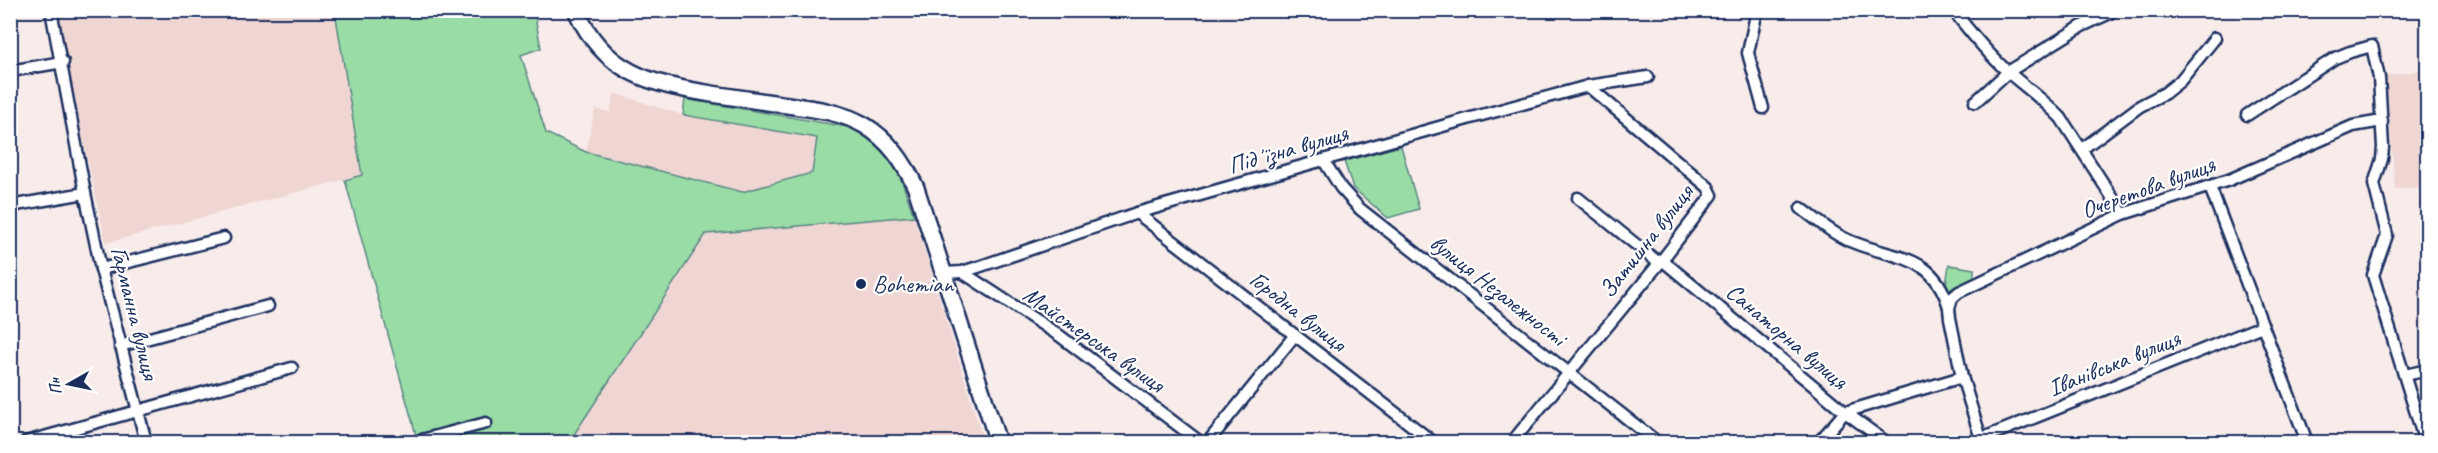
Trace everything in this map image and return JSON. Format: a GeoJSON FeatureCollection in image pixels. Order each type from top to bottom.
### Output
{"type":"FeatureCollection","features":[{"type":"Feature","properties":{"kind":"main road"},"geometry":{"type":"LineString","coordinates":[[576,10],[597,46],[617,64],[640,78],[683,89],[834,113],[864,125],[893,150],[913,181],[998,442]]}},
{"type":"Feature","properties":{"kind":"street","name":"Гарманна вулиця"},"geometry":{"type":"LineString","coordinates":[[51,10],[63,62],[85,193],[101,269],[146,442]]}},
{"type":"Feature","properties":{"kind":"street"},"geometry":{"type":"LineString","coordinates":[[1757,10],[1748,53],[1764,108]]}},
{"type":"Feature","properties":{"kind":"street"},"geometry":{"type":"LineString","coordinates":[[1953,10],[2008,72],[2048,105],[2082,149],[2123,214]]}},
{"type":"Feature","properties":{"kind":"street"},"geometry":{"type":"LineString","coordinates":[[1975,102],[2008,72],[2082,26],[2110,13]]}},
{"type":"Feature","properties":{"kind":"street"},"geometry":{"type":"LineString","coordinates":[[2082,149],[2140,106],[2173,87],[2215,38]]}},
{"type":"Feature","properties":{"kind":"street"},"geometry":{"type":"LineString","coordinates":[[2247,115],[2336,58],[2372,46],[2379,78],[2382,121],[2382,159],[2374,184],[2387,235],[2373,274],[2425,442]]}},
{"type":"Feature","properties":{"kind":"street"},"geometry":{"type":"LineString","coordinates":[[10,71],[63,62]]}},
{"type":"Feature","properties":{"kind":"street","name":"Підʼїзна вулиця"},"geometry":{"type":"LineString","coordinates":[[943,273],[962,272],[1137,213],[1588,86],[1648,77]]}},
{"type":"Feature","properties":{"kind":"street","name":"Затишна вулиця"},"geometry":{"type":"LineString","coordinates":[[1512,442],[1661,261],[1712,192],[1588,86]]}},
{"type":"Feature","properties":{"kind":"street","name":"Очеретова вулиця"},"geometry":{"type":"LineString","coordinates":[[1949,313],[1952,298],[1959,292],[2123,214],[2229,180],[2353,126],[2382,121]]}},
{"type":"Feature","properties":{"kind":"street","name":"вулиця Незалежності"},"geometry":{"type":"LineString","coordinates":[[1324,161],[1341,188],[1360,209],[1657,442]]}},
{"type":"Feature","properties":{"kind":"street"},"geometry":{"type":"LineString","coordinates":[[2210,187],[2307,442]]}},
{"type":"Feature","properties":{"kind":"street"},"geometry":{"type":"LineString","coordinates":[[10,206],[85,193]]}},
{"type":"Feature","properties":{"kind":"street","name":"Санаторна вулиця"},"geometry":{"type":"LineString","coordinates":[[1578,198],[1661,261],[1845,412],[1886,442]]}},
{"type":"Feature","properties":{"kind":"street"},"geometry":{"type":"LineString","coordinates":[[1801,208],[1841,237],[1865,247],[1895,254],[1918,264],[1940,286],[1949,313],[1962,377],[1981,441]]}},
{"type":"Feature","properties":{"kind":"street","name":"Городна вулиця"},"geometry":{"type":"LineString","coordinates":[[1137,213],[1432,442]]}},
{"type":"Feature","properties":{"kind":"street"},"geometry":{"type":"LineString","coordinates":[[101,269],[224,238]]}},
{"type":"Feature","properties":{"kind":"street","name":"Майстерська вулиця"},"geometry":{"type":"LineString","coordinates":[[962,272],[1060,336],[1200,442]]}},
{"type":"Feature","properties":{"kind":"street"},"geometry":{"type":"LineString","coordinates":[[120,346],[268,306]]}},
{"type":"Feature","properties":{"kind":"street","name":"Іванівська вулиця"},"geometry":{"type":"LineString","coordinates":[[1981,441],[2262,326]]}},
{"type":"Feature","properties":{"kind":"street"},"geometry":{"type":"LineString","coordinates":[[1208,442],[1295,335]]}},
{"type":"Feature","properties":{"kind":"street"},"geometry":{"type":"LineString","coordinates":[[26,442],[292,368]]}},
{"type":"Feature","properties":{"kind":"street"},"geometry":{"type":"LineString","coordinates":[[2405,375],[2427,370]]}},
{"type":"Feature","properties":{"kind":"street"},"geometry":{"type":"LineString","coordinates":[[1819,442],[1845,412],[1962,377]]}},
{"type":"Feature","properties":{"kind":"street"},"geometry":{"type":"LineString","coordinates":[[414,442],[486,423]]}},
{"type":"Feature","properties":{"kind":"shaded area"},"geometry":{"type":"Polygon","coordinates":[[[55,11],[335,11],[362,175],[106,243],[55,11]]]}},
{"type":"Feature","properties":{"kind":"shaded area"},"geometry":{"type":"Polygon","coordinates":[[[2427,69],[2428,201],[2425,201],[2422,187],[2395,189],[2386,76],[2427,69]]]}},
{"type":"Feature","properties":{"kind":"shaded area"},"geometry":{"type":"Polygon","coordinates":[[[614,93],[683,115],[817,138],[812,173],[742,192],[586,152],[595,109],[610,112],[614,93]]]}},
{"type":"Feature","properties":{"kind":"shaded area"},"geometry":{"type":"Polygon","coordinates":[[[914,216],[984,442],[569,442],[706,234],[914,216]]]}},
{"type":"Feature","properties":{"kind":"green space"},"geometry":{"type":"Polygon","coordinates":[[[335,11],[534,11],[541,48],[521,55],[546,133],[586,152],[742,192],[812,173],[817,138],[683,115],[685,99],[853,128],[878,144],[900,176],[914,216],[706,234],[569,442],[418,442],[345,180],[362,175],[335,11]]]}},
{"type":"Feature","properties":{"kind":"green space"},"geometry":{"type":"Polygon","coordinates":[[[1401,146],[1419,209],[1388,218],[1353,188],[1344,161],[1401,146]]]}},
{"type":"Feature","properties":{"kind":"green space"},"geometry":{"type":"Polygon","coordinates":[[[1949,265],[1974,269],[1974,279],[1949,290],[1946,284],[1949,265]]]}},
{"type":"Feature","properties":{"kind":"place","name":"Bohemian"},"geometry":{"type":"Point","coordinates":[861,284]}}]}
